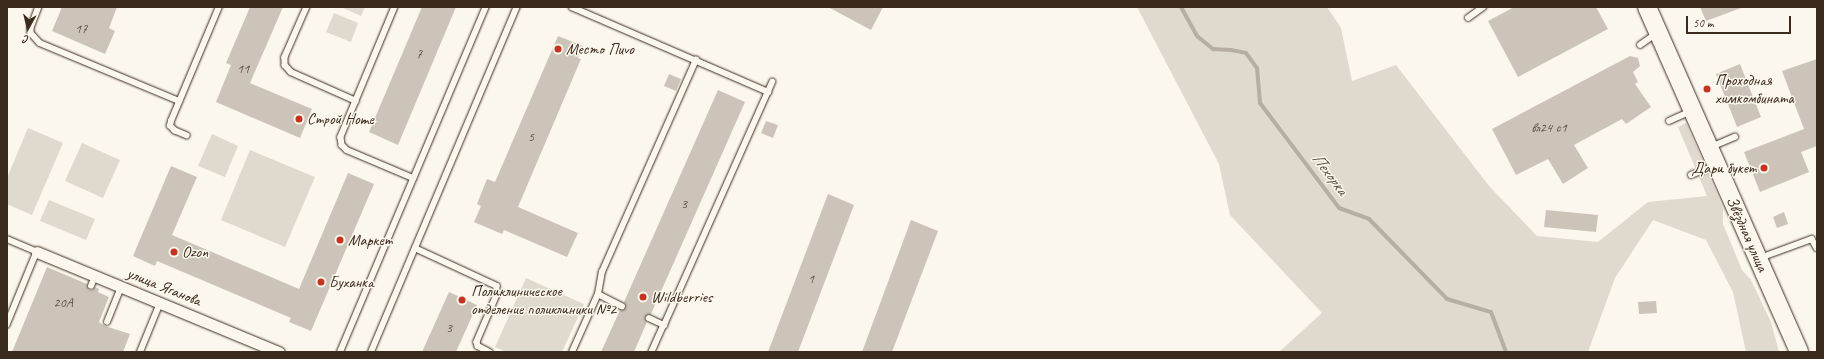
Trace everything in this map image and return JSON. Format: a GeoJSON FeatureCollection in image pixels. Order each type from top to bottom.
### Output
{"type":"FeatureCollection","features":[{"type":"Feature","properties":{"kind":"main road","name":"Звёздная улица"},"geometry":{"type":"LineString","coordinates":[[1647,7],[1799,350]]}},
{"type":"Feature","properties":{"kind":"street","name":"улица Яганова"},"geometry":{"type":"LineString","coordinates":[[37,252],[93,281],[121,287],[279,352]]}},
{"type":"Feature","properties":{"kind":"lane"},"geometry":{"type":"LineString","coordinates":[[39,7],[31,32],[40,44],[179,101]]}},
{"type":"Feature","properties":{"kind":"lane"},"geometry":{"type":"LineString","coordinates":[[187,136],[174,131],[170,126],[171,121],[219,7]]}},
{"type":"Feature","properties":{"kind":"lane"},"geometry":{"type":"LineString","coordinates":[[307,7],[285,57],[285,65],[290,72],[356,101]]}},
{"type":"Feature","properties":{"kind":"lane"},"geometry":{"type":"LineString","coordinates":[[395,7],[341,137],[342,145],[347,150],[413,178]]}},
{"type":"Feature","properties":{"kind":"lane"},"geometry":{"type":"LineString","coordinates":[[340,352],[486,7]]}},
{"type":"Feature","properties":{"kind":"lane"},"geometry":{"type":"LineString","coordinates":[[371,352],[517,7]]}},
{"type":"Feature","properties":{"kind":"lane"},"geometry":{"type":"LineString","coordinates":[[572,7],[768,92]]}},
{"type":"Feature","properties":{"kind":"lane"},"geometry":{"type":"LineString","coordinates":[[1468,18],[1483,7]]}},
{"type":"Feature","properties":{"kind":"lane"},"geometry":{"type":"LineString","coordinates":[[1640,45],[1659,32]]}},
{"type":"Feature","properties":{"kind":"lane"},"geometry":{"type":"LineString","coordinates":[[572,352],[598,294],[602,272],[696,60]]}},
{"type":"Feature","properties":{"kind":"lane"},"geometry":{"type":"LineString","coordinates":[[652,352],[772,82]]}},
{"type":"Feature","properties":{"kind":"lane"},"geometry":{"type":"LineString","coordinates":[[1669,121],[1693,111]]}},
{"type":"Feature","properties":{"kind":"lane"},"geometry":{"type":"LineString","coordinates":[[1709,148],[1735,137]]}},
{"type":"Feature","properties":{"kind":"lane"},"geometry":{"type":"LineString","coordinates":[[1690,175],[1717,165]]}},
{"type":"Feature","properties":{"kind":"lane"},"geometry":{"type":"LineString","coordinates":[[1758,259],[1812,239],[1817,248]]}},
{"type":"Feature","properties":{"kind":"lane"},"geometry":{"type":"LineString","coordinates":[[7,240],[37,252],[7,325]]}},
{"type":"Feature","properties":{"kind":"lane"},"geometry":{"type":"LineString","coordinates":[[415,248],[497,286],[497,295],[477,342],[478,346],[490,352]]}},
{"type":"Feature","properties":{"kind":"lane"},"geometry":{"type":"LineString","coordinates":[[107,322],[121,287]]}},
{"type":"Feature","properties":{"kind":"lane"},"geometry":{"type":"LineString","coordinates":[[598,294],[622,306]]}},
{"type":"Feature","properties":{"kind":"lane"},"geometry":{"type":"LineString","coordinates":[[140,352],[160,303]]}},
{"type":"Feature","properties":{"kind":"lane"},"geometry":{"type":"LineString","coordinates":[[649,318],[664,325]]}},
{"type":"Feature","properties":{"kind":"shaded area"},"geometry":{"type":"Polygon","coordinates":[[[341,7],[365,7],[361,16],[341,7]]]}},
{"type":"Feature","properties":{"kind":"shaded area"},"geometry":{"type":"Polygon","coordinates":[[[1137,7],[1327,7],[1341,28],[1352,81],[1396,65],[1489,186],[1537,236],[1598,242],[1648,202],[1707,196],[1678,127],[1686,123],[1723,208],[1723,224],[1742,270],[1751,280],[1771,322],[1779,352],[1746,352],[1733,292],[1706,240],[1653,220],[1615,278],[1588,352],[1279,352],[1322,313],[1230,215],[1219,164],[1137,7]]]}},
{"type":"Feature","properties":{"kind":"shaded area"},"geometry":{"type":"Polygon","coordinates":[[[334,13],[358,23],[351,42],[326,32],[334,13]]]}},
{"type":"Feature","properties":{"kind":"shaded area"},"geometry":{"type":"Polygon","coordinates":[[[28,128],[63,143],[32,215],[7,204],[7,178],[28,128]]]}},
{"type":"Feature","properties":{"kind":"shaded area"},"geometry":{"type":"Polygon","coordinates":[[[212,134],[238,146],[225,177],[198,166],[212,134]]]}},
{"type":"Feature","properties":{"kind":"shaded area"},"geometry":{"type":"Polygon","coordinates":[[[82,143],[120,160],[103,198],[65,181],[82,143]]]}},
{"type":"Feature","properties":{"kind":"shaded area"},"geometry":{"type":"Polygon","coordinates":[[[250,150],[315,177],[285,247],[221,220],[250,150]]]}},
{"type":"Feature","properties":{"kind":"shaded area"},"geometry":{"type":"Polygon","coordinates":[[[49,200],[95,219],[86,240],[40,221],[49,200]]]}},
{"type":"Feature","properties":{"kind":"shaded area"},"geometry":{"type":"Polygon","coordinates":[[[526,278],[584,304],[562,352],[506,352],[495,347],[526,278]]]}},
{"type":"Feature","properties":{"kind":"building"},"geometry":{"type":"Polygon","coordinates":[[[62,7],[117,7],[109,28],[115,31],[105,54],[52,31],[62,7]]]}},
{"type":"Feature","properties":{"kind":"building"},"geometry":{"type":"Polygon","coordinates":[[[250,7],[283,7],[250,83],[312,109],[300,138],[216,102],[231,65],[226,63],[250,7]]]}},
{"type":"Feature","properties":{"kind":"building"},"geometry":{"type":"Polygon","coordinates":[[[422,7],[456,7],[398,145],[369,132],[422,7]]]}},
{"type":"Feature","properties":{"kind":"building"},"geometry":{"type":"Polygon","coordinates":[[[828,7],[883,7],[871,30],[828,7]]]}},
{"type":"Feature","properties":{"kind":"building"},"geometry":{"type":"Polygon","coordinates":[[[1514,7],[1596,7],[1608,29],[1518,77],[1488,21],[1514,7]]]}},
{"type":"Feature","properties":{"kind":"building"},"geometry":{"type":"Polygon","coordinates":[[[1700,7],[1741,7],[1741,8],[1706,21],[1700,7]]]}},
{"type":"Feature","properties":{"kind":"building"},"geometry":{"type":"Polygon","coordinates":[[[558,36],[583,46],[578,58],[581,59],[518,207],[578,233],[567,257],[504,230],[502,234],[474,222],[481,206],[477,204],[487,179],[495,182],[558,36]]]}},
{"type":"Feature","properties":{"kind":"building"},"geometry":{"type":"Polygon","coordinates":[[[1630,56],[1638,58],[1640,66],[1633,72],[1638,82],[1635,84],[1651,107],[1626,124],[1622,119],[1574,145],[1588,168],[1563,184],[1548,159],[1516,175],[1492,129],[1630,56]]]}},
{"type":"Feature","properties":{"kind":"building"},"geometry":{"type":"Polygon","coordinates":[[[1817,59],[1817,146],[1801,152],[1809,172],[1760,192],[1744,152],[1804,129],[1782,71],[1817,59]]]}},
{"type":"Feature","properties":{"kind":"building"},"geometry":{"type":"Polygon","coordinates":[[[1740,64],[1761,117],[1737,127],[1716,74],[1740,64]]]}},
{"type":"Feature","properties":{"kind":"building"},"geometry":{"type":"Polygon","coordinates":[[[669,74],[681,79],[676,91],[664,86],[669,74]]]}},
{"type":"Feature","properties":{"kind":"building"},"geometry":{"type":"Polygon","coordinates":[[[718,90],[745,102],[651,314],[645,317],[647,322],[634,352],[601,352],[620,310],[626,308],[624,302],[718,90]]]}},
{"type":"Feature","properties":{"kind":"building"},"geometry":{"type":"Polygon","coordinates":[[[766,121],[778,125],[773,138],[761,133],[766,121]]]}},
{"type":"Feature","properties":{"kind":"building"},"geometry":{"type":"Polygon","coordinates":[[[171,166],[197,177],[172,235],[299,289],[348,173],[374,184],[311,331],[289,322],[291,318],[157,261],[155,266],[133,256],[171,166]]]}},
{"type":"Feature","properties":{"kind":"building"},"geometry":{"type":"Polygon","coordinates":[[[828,194],[854,205],[798,352],[768,352],[828,194]]]}},
{"type":"Feature","properties":{"kind":"building"},"geometry":{"type":"Polygon","coordinates":[[[1546,210],[1598,215],[1596,232],[1544,227],[1546,210]]]}},
{"type":"Feature","properties":{"kind":"building"},"geometry":{"type":"Polygon","coordinates":[[[1784,212],[1788,224],[1777,228],[1773,217],[1784,212]]]}},
{"type":"Feature","properties":{"kind":"building"},"geometry":{"type":"Polygon","coordinates":[[[911,220],[938,231],[892,352],[862,352],[911,220]]]}},
{"type":"Feature","properties":{"kind":"building"},"geometry":{"type":"Polygon","coordinates":[[[47,267],[87,284],[89,290],[92,290],[95,287],[99,289],[98,292],[109,297],[99,322],[105,326],[130,334],[123,352],[12,352],[47,267]]]}},
{"type":"Feature","properties":{"kind":"building"},"geometry":{"type":"Polygon","coordinates":[[[449,292],[477,305],[456,352],[422,352],[449,292]]]}},
{"type":"Feature","properties":{"kind":"building"},"geometry":{"type":"Polygon","coordinates":[[[1656,301],[1657,313],[1639,314],[1638,302],[1656,301]]]}},
{"type":"Feature","properties":{"kind":"waterway","name":"Пехорка"},"geometry":{"type":"LineString","coordinates":[[1181,7],[1197,36],[1213,49],[1246,53],[1257,68],[1260,103],[1339,208],[1369,219],[1447,299],[1491,312],[1506,352]]}},
{"type":"Feature","properties":{"kind":"place","name":"Место Пиvо"},"geometry":{"type":"Point","coordinates":[558,49]}},
{"type":"Feature","properties":{"kind":"place","name":"Проходная химкомбината"},"geometry":{"type":"Point","coordinates":[1707,89]}},
{"type":"Feature","properties":{"kind":"place","name":"Строй Home"},"geometry":{"type":"Point","coordinates":[299,119]}},
{"type":"Feature","properties":{"kind":"place","name":"Дари букет"},"geometry":{"type":"Point","coordinates":[1764,168]}},
{"type":"Feature","properties":{"kind":"place","name":"Маркет"},"geometry":{"type":"Point","coordinates":[340,240]}},
{"type":"Feature","properties":{"kind":"place","name":"Ozon"},"geometry":{"type":"Point","coordinates":[174,252]}},
{"type":"Feature","properties":{"kind":"place","name":"Буханка"},"geometry":{"type":"Point","coordinates":[321,282]}},
{"type":"Feature","properties":{"kind":"place","name":"Wildberries"},"geometry":{"type":"Point","coordinates":[643,297]}},
{"type":"Feature","properties":{"kind":"place","name":"Поликлиническое отделение поликлиники №2"},"geometry":{"type":"Point","coordinates":[462,300]}}]}
